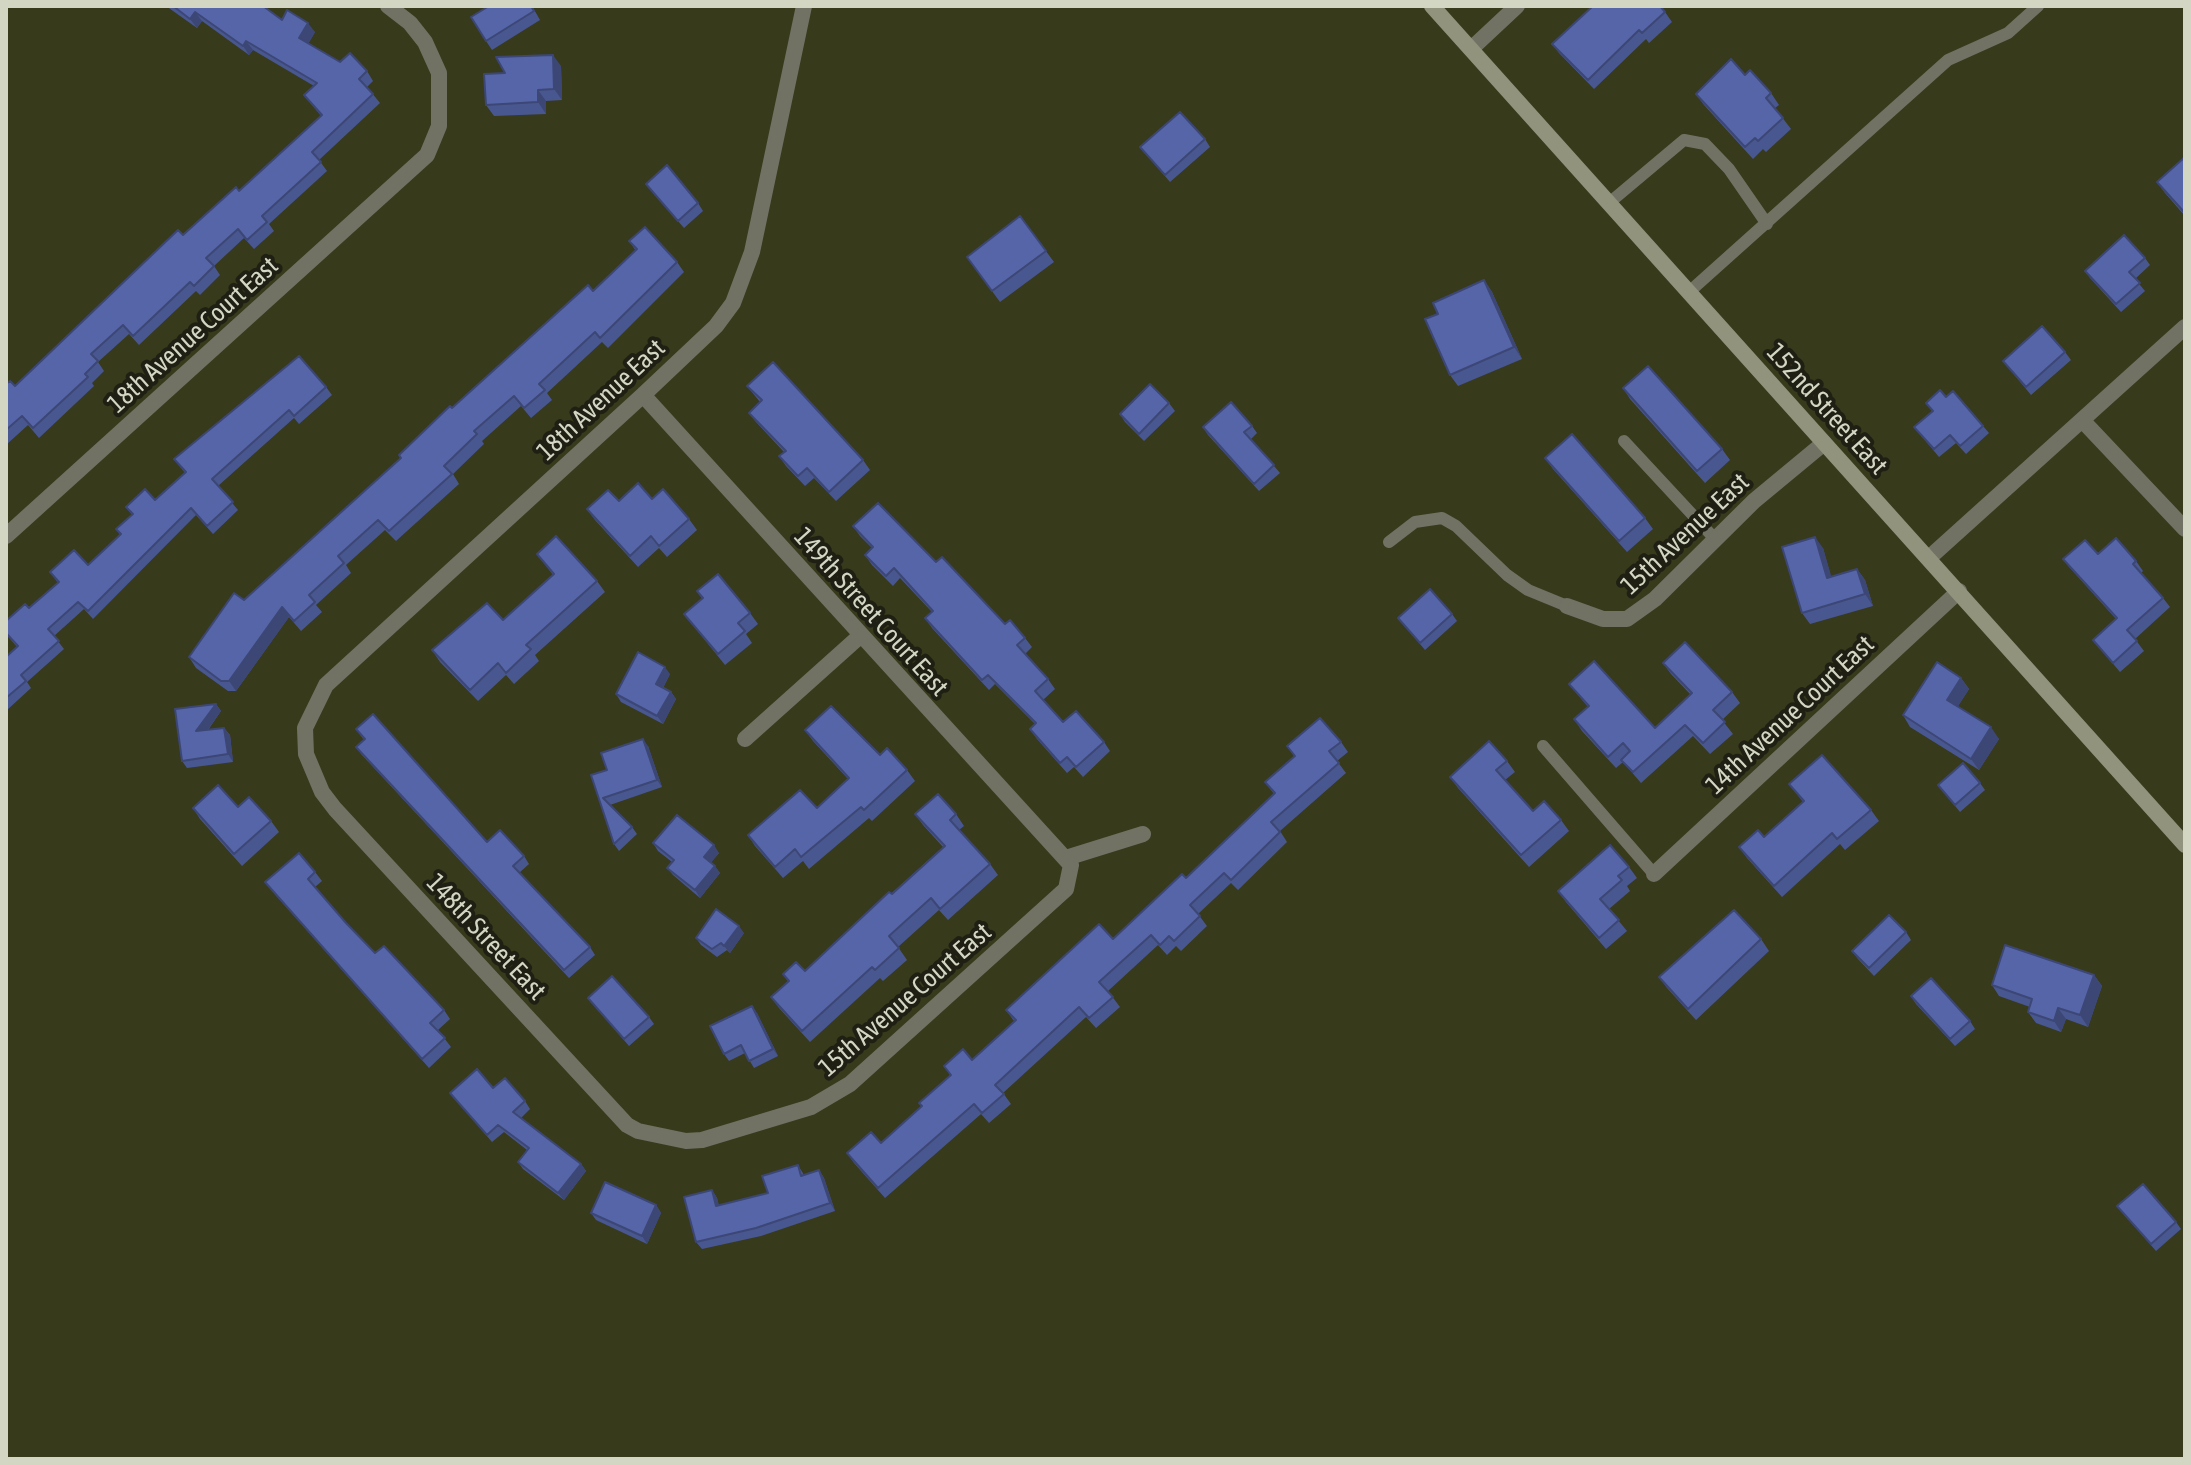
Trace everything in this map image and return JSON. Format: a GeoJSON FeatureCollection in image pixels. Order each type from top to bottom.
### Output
{"type":"FeatureCollection","features":[{"type":"Feature","properties":{"kind":"main road","name":"152nd Street East"},"geometry":{"type":"LineString","coordinates":[[1432,6],[1930,557],[2185,845]]}},
{"type":"Feature","properties":{"kind":"street","name":"18th Avenue Court East"},"geometry":{"type":"LineString","coordinates":[[6,536],[412,169],[435,141],[441,110],[440,82],[425,42],[410,23],[388,6]]}},
{"type":"Feature","properties":{"kind":"street","name":"18th Avenue East"},"geometry":{"type":"LineString","coordinates":[[306,754],[308,717],[326,685],[643,395],[716,326],[733,303],[752,252],[804,6]]}},
{"type":"Feature","properties":{"kind":"street"},"geometry":{"type":"LineString","coordinates":[[1471,49],[1517,6]]}},
{"type":"Feature","properties":{"kind":"street"},"geometry":{"type":"LineString","coordinates":[[1930,557],[2185,327]]}},
{"type":"Feature","properties":{"kind":"street","name":"149th Street Court East"},"geometry":{"type":"LineString","coordinates":[[643,395],[1066,858]]}},
{"type":"Feature","properties":{"kind":"street"},"geometry":{"type":"LineString","coordinates":[[2082,420],[2185,529]]}},
{"type":"Feature","properties":{"kind":"street","name":"15th Avenue East"},"geometry":{"type":"LineString","coordinates":[[1567,606],[1603,619],[1627,619],[1655,599],[1715,539],[1824,443]]}},
{"type":"Feature","properties":{"kind":"street","name":"14th Avenue Court East"},"geometry":{"type":"LineString","coordinates":[[1654,874],[1959,591]]}},
{"type":"Feature","properties":{"kind":"street"},"geometry":{"type":"LineString","coordinates":[[745,739],[860,636]]}},
{"type":"Feature","properties":{"kind":"street","name":"148th Street East"},"geometry":{"type":"LineString","coordinates":[[306,754],[322,792],[335,809],[627,1125],[652,1135]]}},
{"type":"Feature","properties":{"kind":"street"},"geometry":{"type":"LineString","coordinates":[[1066,858],[1143,834]]}},
{"type":"Feature","properties":{"kind":"street","name":"15th Avenue Court East"},"geometry":{"type":"LineString","coordinates":[[652,1135],[686,1141],[702,1140],[811,1107],[833,1096],[1066,889],[1071,865],[1066,858]]}},
{"type":"Feature","properties":{"kind":"lane"},"geometry":{"type":"LineString","coordinates":[[1689,292],[1948,60],[2008,33],[2038,6]]}},
{"type":"Feature","properties":{"kind":"lane"},"geometry":{"type":"LineString","coordinates":[[1609,203],[1684,140],[1705,144],[1729,169],[1767,224]]}},
{"type":"Feature","properties":{"kind":"lane"},"geometry":{"type":"LineString","coordinates":[[1624,441],[1715,539]]}},
{"type":"Feature","properties":{"kind":"lane"},"geometry":{"type":"LineString","coordinates":[[1389,542],[1415,522],[1442,518],[1456,526],[1507,575],[1528,590],[1567,606]]}},
{"type":"Feature","properties":{"kind":"lane"},"geometry":{"type":"LineString","coordinates":[[1543,746],[1654,874]]}},
{"type":"Feature","properties":{"kind":"building"},"geometry":{"type":"Polygon","coordinates":[[[173,6],[263,6],[282,20],[287,10],[308,23],[299,38],[340,62],[350,53],[367,71],[359,79],[373,94],[312,152],[321,162],[262,216],[267,222],[247,240],[238,229],[206,258],[214,266],[194,286],[190,282],[133,336],[123,325],[91,354],[98,361],[85,374],[88,377],[33,428],[22,416],[6,430],[6,384],[10,381],[15,386],[178,230],[183,235],[236,187],[239,191],[322,115],[304,95],[317,83],[246,41],[243,46],[195,12],[190,19],[173,6]]]}},
{"type":"Feature","properties":{"kind":"building"},"geometry":{"type":"Polygon","coordinates":[[[489,6],[531,6],[534,11],[486,41],[471,17],[489,6]]]}},
{"type":"Feature","properties":{"kind":"building"},"geometry":{"type":"Polygon","coordinates":[[[1593,6],[1660,6],[1665,12],[1642,33],[1639,30],[1588,80],[1552,44],[1593,6]]]}},
{"type":"Feature","properties":{"kind":"building"},"geometry":{"type":"Polygon","coordinates":[[[553,55],[554,89],[538,90],[538,102],[486,105],[484,74],[505,73],[496,57],[553,55]]]}},
{"type":"Feature","properties":{"kind":"building"},"geometry":{"type":"Polygon","coordinates":[[[1731,59],[1745,75],[1750,70],[1771,93],[1766,98],[1783,118],[1758,141],[1755,138],[1745,147],[1696,94],[1731,59]]]}},
{"type":"Feature","properties":{"kind":"building"},"geometry":{"type":"Polygon","coordinates":[[[1180,112],[1205,139],[1165,175],[1140,147],[1180,112]]]}},
{"type":"Feature","properties":{"kind":"building"},"geometry":{"type":"Polygon","coordinates":[[[2185,157],[2185,213],[2157,182],[2185,157]]]}},
{"type":"Feature","properties":{"kind":"building"},"geometry":{"type":"Polygon","coordinates":[[[667,165],[698,203],[678,221],[646,184],[667,165]]]}},
{"type":"Feature","properties":{"kind":"building"},"geometry":{"type":"Polygon","coordinates":[[[1020,216],[1046,251],[992,291],[967,257],[1020,216]]]}},
{"type":"Feature","properties":{"kind":"building"},"geometry":{"type":"Polygon","coordinates":[[[645,227],[677,262],[600,338],[595,332],[539,384],[545,390],[524,408],[514,396],[474,431],[477,434],[444,466],[452,474],[389,531],[378,520],[338,556],[344,563],[309,595],[315,602],[294,621],[282,607],[229,681],[221,681],[189,657],[234,593],[244,600],[401,458],[399,455],[450,406],[452,408],[588,285],[593,291],[637,249],[629,241],[645,227]]]}},
{"type":"Feature","properties":{"kind":"building"},"geometry":{"type":"Polygon","coordinates":[[[2124,235],[2145,258],[2129,272],[2140,283],[2116,304],[2085,271],[2124,235]]]}},
{"type":"Feature","properties":{"kind":"building"},"geometry":{"type":"Polygon","coordinates":[[[1484,280],[1514,347],[1450,375],[1425,319],[1438,314],[1433,303],[1484,280]]]}},
{"type":"Feature","properties":{"kind":"building"},"geometry":{"type":"Polygon","coordinates":[[[2042,326],[2065,352],[2026,387],[2003,361],[2042,326]]]}},
{"type":"Feature","properties":{"kind":"building"},"geometry":{"type":"Polygon","coordinates":[[[299,356],[326,387],[294,416],[289,410],[212,479],[233,502],[207,526],[191,508],[88,611],[78,602],[48,629],[59,641],[21,675],[26,681],[6,698],[6,657],[18,646],[6,633],[6,621],[25,604],[29,608],[59,582],[50,572],[74,550],[88,565],[121,534],[116,529],[133,514],[126,507],[145,489],[155,500],[186,472],[174,459],[299,356]]]}},
{"type":"Feature","properties":{"kind":"building"},"geometry":{"type":"Polygon","coordinates":[[[773,362],[863,460],[829,492],[807,468],[798,476],[779,456],[786,451],[749,413],[762,400],[747,386],[773,362]]]}},
{"type":"Feature","properties":{"kind":"building"},"geometry":{"type":"Polygon","coordinates":[[[1648,366],[1722,449],[1697,471],[1623,388],[1648,366]]]}},
{"type":"Feature","properties":{"kind":"building"},"geometry":{"type":"Polygon","coordinates":[[[1150,384],[1169,403],[1139,434],[1120,414],[1150,384]]]}},
{"type":"Feature","properties":{"kind":"building"},"geometry":{"type":"Polygon","coordinates":[[[1940,390],[1946,397],[1953,391],[1983,426],[1960,446],[1950,435],[1934,449],[1914,427],[1933,411],[1926,403],[1940,390]]]}},
{"type":"Feature","properties":{"kind":"building"},"geometry":{"type":"Polygon","coordinates":[[[1231,402],[1252,426],[1244,432],[1274,465],[1254,484],[1203,427],[1231,402]]]}},
{"type":"Feature","properties":{"kind":"building"},"geometry":{"type":"Polygon","coordinates":[[[1572,434],[1645,518],[1619,541],[1545,458],[1572,434]]]}},
{"type":"Feature","properties":{"kind":"building"},"geometry":{"type":"Polygon","coordinates":[[[638,483],[652,499],[663,489],[689,519],[659,546],[651,536],[630,556],[587,509],[608,490],[619,501],[638,483]]]}},
{"type":"Feature","properties":{"kind":"building"},"geometry":{"type":"Polygon","coordinates":[[[878,503],[936,562],[942,557],[1005,624],[1010,620],[1025,638],[1017,645],[1048,679],[1035,691],[1063,722],[1076,711],[1104,742],[1076,767],[1067,757],[1060,763],[1030,729],[1036,723],[988,675],[982,680],[925,618],[933,611],[894,568],[886,576],[865,555],[873,547],[853,526],[878,503]]]}},
{"type":"Feature","properties":{"kind":"building"},"geometry":{"type":"Polygon","coordinates":[[[556,536],[597,581],[526,645],[531,649],[506,673],[498,663],[470,690],[432,650],[487,603],[503,620],[554,574],[537,554],[556,536]]]}},
{"type":"Feature","properties":{"kind":"building"},"geometry":{"type":"Polygon","coordinates":[[[1815,537],[1827,578],[1857,569],[1865,594],[1802,613],[1782,547],[1815,537]]]}},
{"type":"Feature","properties":{"kind":"building"},"geometry":{"type":"Polygon","coordinates":[[[2116,538],[2136,561],[2133,564],[2163,598],[2127,630],[2137,641],[2113,663],[2093,640],[2117,618],[2063,559],[2085,540],[2098,554],[2116,538]]]}},
{"type":"Feature","properties":{"kind":"building"},"geometry":{"type":"Polygon","coordinates":[[[718,574],[750,613],[738,623],[745,631],[718,654],[684,614],[703,598],[697,591],[718,574]]]}},
{"type":"Feature","properties":{"kind":"building"},"geometry":{"type":"Polygon","coordinates":[[[1430,589],[1452,614],[1420,643],[1398,618],[1430,589]]]}},
{"type":"Feature","properties":{"kind":"building"},"geometry":{"type":"Polygon","coordinates":[[[1685,642],[1732,692],[1713,710],[1725,722],[1703,743],[1685,725],[1633,772],[1621,760],[1630,751],[1623,743],[1608,757],[1574,719],[1589,706],[1569,684],[1594,661],[1655,728],[1692,693],[1663,663],[1685,642]]]}},
{"type":"Feature","properties":{"kind":"building"},"geometry":{"type":"Polygon","coordinates":[[[638,652],[665,667],[656,684],[671,692],[657,716],[616,694],[638,652]]]}},
{"type":"Feature","properties":{"kind":"building"},"geometry":{"type":"Polygon","coordinates":[[[1937,662],[1961,678],[1947,700],[1991,727],[1971,759],[1903,715],[1937,662]]]}},
{"type":"Feature","properties":{"kind":"building"},"geometry":{"type":"Polygon","coordinates":[[[216,704],[196,731],[224,728],[228,754],[182,761],[175,709],[216,704]]]}},
{"type":"Feature","properties":{"kind":"building"},"geometry":{"type":"Polygon","coordinates":[[[831,706],[880,755],[887,748],[907,770],[864,810],[861,807],[801,857],[795,849],[775,867],[748,835],[800,790],[817,808],[849,778],[805,730],[831,706]]]}},
{"type":"Feature","properties":{"kind":"building"},"geometry":{"type":"Polygon","coordinates":[[[373,714],[487,842],[500,830],[524,856],[513,866],[590,947],[564,970],[356,747],[365,739],[356,729],[373,714]]]}},
{"type":"Feature","properties":{"kind":"building"},"geometry":{"type":"Polygon","coordinates":[[[1320,718],[1341,742],[1329,751],[1339,763],[1271,822],[1280,832],[1231,880],[1224,873],[1190,905],[1200,916],[1174,941],[1169,936],[1160,945],[1151,935],[1099,982],[1113,997],[1089,1018],[1079,1007],[995,1085],[1004,1094],[982,1113],[974,1104],[878,1188],[847,1153],[871,1132],[881,1143],[922,1106],[919,1103],[951,1075],[944,1066],[963,1049],[972,1060],[1016,1020],[1006,1010],[1099,924],[1113,939],[1182,874],[1186,878],[1275,793],[1265,782],[1295,756],[1287,746],[1320,718]]]}},
{"type":"Feature","properties":{"kind":"building"},"geometry":{"type":"Polygon","coordinates":[[[643,739],[657,780],[603,798],[632,827],[614,844],[591,775],[607,770],[601,753],[643,739]]]}},
{"type":"Feature","properties":{"kind":"building"},"geometry":{"type":"Polygon","coordinates":[[[1489,741],[1507,761],[1496,770],[1533,811],[1544,801],[1561,820],[1521,855],[1450,777],[1489,741]]]}},
{"type":"Feature","properties":{"kind":"building"},"geometry":{"type":"Polygon","coordinates":[[[1822,755],[1871,810],[1837,839],[1832,833],[1774,886],[1739,847],[1758,830],[1764,837],[1804,801],[1789,784],[1822,755]]]}},
{"type":"Feature","properties":{"kind":"building"},"geometry":{"type":"Polygon","coordinates":[[[1963,763],[1980,783],[1955,805],[1938,785],[1963,763]]]}},
{"type":"Feature","properties":{"kind":"building"},"geometry":{"type":"Polygon","coordinates":[[[218,785],[238,807],[249,797],[271,821],[234,854],[193,808],[218,785]]]}},
{"type":"Feature","properties":{"kind":"building"},"geometry":{"type":"Polygon","coordinates":[[[938,794],[956,814],[950,820],[990,864],[940,909],[931,898],[889,936],[899,948],[875,970],[872,967],[802,1031],[771,997],[789,981],[783,974],[796,962],[805,971],[889,892],[892,894],[945,846],[915,814],[938,794]]]}},
{"type":"Feature","properties":{"kind":"building"},"geometry":{"type":"Polygon","coordinates":[[[677,815],[714,845],[704,857],[715,866],[695,890],[667,868],[674,860],[653,843],[677,815]]]}},
{"type":"Feature","properties":{"kind":"building"},"geometry":{"type":"Polygon","coordinates":[[[1610,845],[1629,867],[1618,876],[1622,880],[1600,899],[1619,920],[1599,938],[1558,891],[1610,845]]]}},
{"type":"Feature","properties":{"kind":"building"},"geometry":{"type":"Polygon","coordinates":[[[299,853],[315,872],[308,879],[346,923],[375,953],[384,946],[444,1010],[430,1023],[445,1038],[422,1059],[265,882],[299,853]]]}},
{"type":"Feature","properties":{"kind":"building"},"geometry":{"type":"Polygon","coordinates":[[[716,909],[739,926],[724,946],[721,943],[712,949],[696,938],[716,909]]]}},
{"type":"Feature","properties":{"kind":"building"},"geometry":{"type":"Polygon","coordinates":[[[1734,910],[1761,939],[1688,1009],[1659,977],[1734,910]]]}},
{"type":"Feature","properties":{"kind":"building"},"geometry":{"type":"Polygon","coordinates":[[[1889,915],[1906,932],[1869,968],[1852,951],[1889,915]]]}},
{"type":"Feature","properties":{"kind":"building"},"geometry":{"type":"Polygon","coordinates":[[[2005,945],[2094,975],[2080,1015],[2058,1008],[2054,1021],[2028,1012],[2032,999],[1992,985],[2005,945]]]}},
{"type":"Feature","properties":{"kind":"building"},"geometry":{"type":"Polygon","coordinates":[[[612,976],[649,1017],[624,1039],[588,998],[612,976]]]}},
{"type":"Feature","properties":{"kind":"building"},"geometry":{"type":"Polygon","coordinates":[[[1931,978],[1970,1021],[1950,1039],[1911,996],[1931,978]]]}},
{"type":"Feature","properties":{"kind":"building"},"geometry":{"type":"Polygon","coordinates":[[[752,1006],[773,1049],[749,1061],[741,1045],[724,1054],[710,1026],[752,1006]]]}},
{"type":"Feature","properties":{"kind":"building"},"geometry":{"type":"Polygon","coordinates":[[[477,1069],[493,1088],[505,1078],[525,1101],[513,1112],[581,1164],[558,1193],[518,1162],[529,1148],[498,1125],[487,1135],[450,1093],[477,1069]]]}},
{"type":"Feature","properties":{"kind":"building"},"geometry":{"type":"Polygon","coordinates":[[[798,1165],[801,1176],[819,1170],[830,1203],[756,1228],[696,1242],[684,1197],[712,1190],[716,1206],[768,1193],[762,1176],[798,1165]]]}},
{"type":"Feature","properties":{"kind":"building"},"geometry":{"type":"Polygon","coordinates":[[[605,1182],[656,1205],[642,1236],[591,1213],[605,1182]]]}},
{"type":"Feature","properties":{"kind":"building"},"geometry":{"type":"Polygon","coordinates":[[[2143,1184],[2176,1222],[2151,1244],[2117,1206],[2143,1184]]]}}]}
